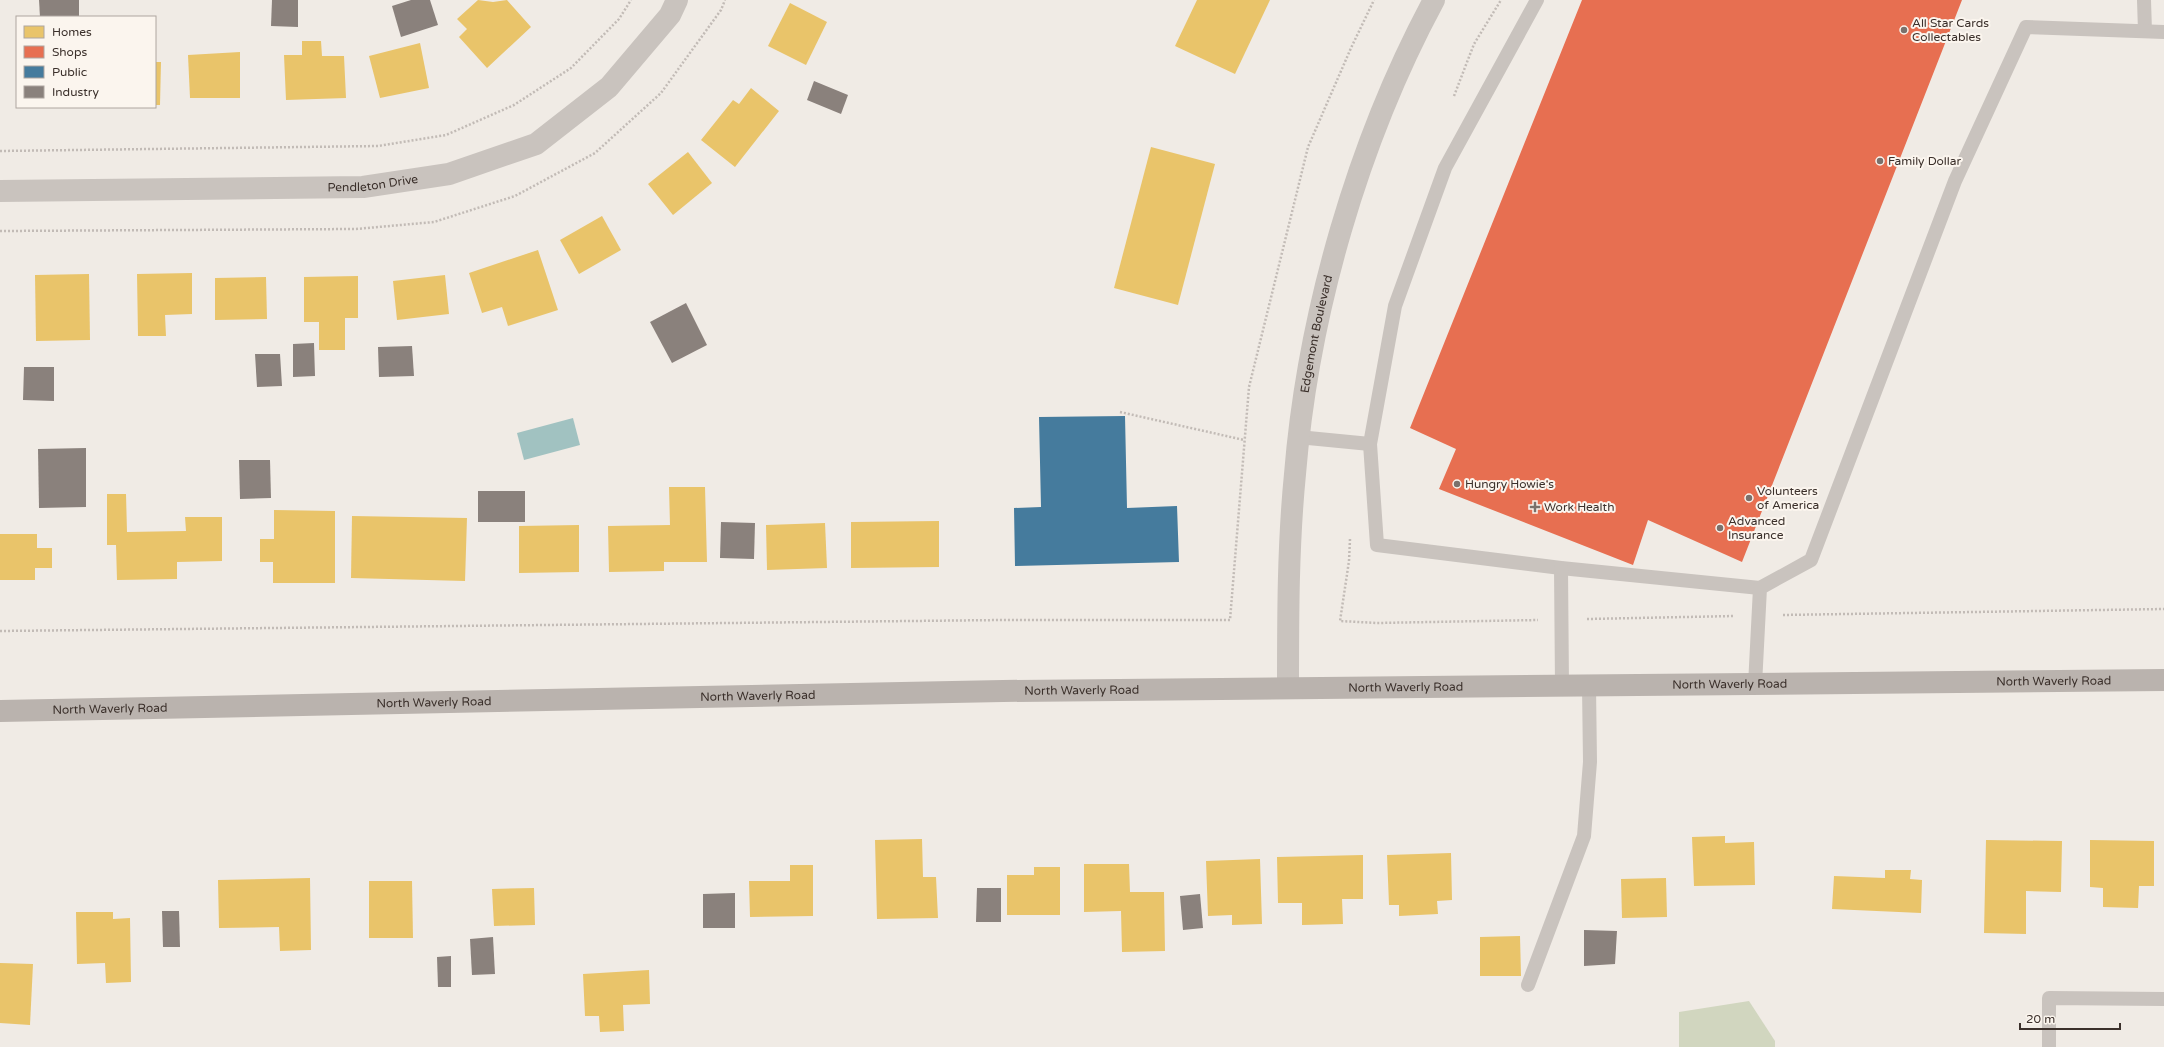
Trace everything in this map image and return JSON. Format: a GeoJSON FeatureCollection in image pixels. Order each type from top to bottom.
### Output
{"type":"FeatureCollection","features":[{"type":"Feature","properties":{"kind":"main road","name":"North Waverly Road"},"geometry":{"type":"LineString","coordinates":[[0,711],[1003,691],[2164,680]]}},
{"type":"Feature","properties":{"kind":"street","name":"Pendleton Drive"},"geometry":{"type":"LineString","coordinates":[[0,191],[363,187],[449,174],[536,144],[609,87],[670,15],[677,0]]}},
{"type":"Feature","properties":{"kind":"street","name":"Edgemont Boulevard"},"geometry":{"type":"LineString","coordinates":[[1288,688],[1288,581],[1292,502],[1298,437],[1311,354],[1326,284],[1341,230],[1381,116],[1418,31],[1434,0]]}},
{"type":"Feature","properties":{"kind":"lane"},"geometry":{"type":"LineString","coordinates":[[1537,0],[1445,168],[1395,306],[1370,444],[1377,545],[1561,568],[1760,588],[1810,560],[1955,181],[2026,26],[2164,32]]}},
{"type":"Feature","properties":{"kind":"lane"},"geometry":{"type":"LineString","coordinates":[[2144,0],[2145,31]]}},
{"type":"Feature","properties":{"kind":"lane"},"geometry":{"type":"LineString","coordinates":[[1298,437],[1370,444]]}},
{"type":"Feature","properties":{"kind":"lane"},"geometry":{"type":"LineString","coordinates":[[1561,568],[1562,686]]}},
{"type":"Feature","properties":{"kind":"lane"},"geometry":{"type":"LineString","coordinates":[[1755,685],[1760,588]]}},
{"type":"Feature","properties":{"kind":"lane"},"geometry":{"type":"LineString","coordinates":[[1528,986],[1584,836],[1590,762],[1590,686]]}},
{"type":"Feature","properties":{"kind":"lane"},"geometry":{"type":"LineString","coordinates":[[2049,1047],[2049,998],[2164,999]]}},
{"type":"Feature","properties":{"kind":"path"},"geometry":{"type":"LineString","coordinates":[[0,151],[378,146],[446,134],[514,105],[571,68],[619,19],[631,0]]}},
{"type":"Feature","properties":{"kind":"path"},"geometry":{"type":"LineString","coordinates":[[722,10],[726,0]]}},
{"type":"Feature","properties":{"kind":"path"},"geometry":{"type":"LineString","coordinates":[[0,631],[986,620],[1230,620],[1249,387],[1308,147],[1374,0]]}},
{"type":"Feature","properties":{"kind":"path"},"geometry":{"type":"LineString","coordinates":[[1451,103],[1474,44],[1501,0]]}},
{"type":"Feature","properties":{"kind":"path"},"geometry":{"type":"LineString","coordinates":[[1120,412],[1244,440]]}},
{"type":"Feature","properties":{"kind":"path"},"geometry":{"type":"LineString","coordinates":[[1350,538],[1349,561],[1340,621],[1377,623],[2164,609]]}},
{"type":"Feature","properties":{"kind":"green space"},"geometry":{"type":"Polygon","coordinates":[[[1749,1001],[1775,1041],[1775,1047],[1679,1047],[1679,1012],[1749,1001]]]}},
{"type":"Feature","properties":{"kind":"water"},"geometry":{"type":"Polygon","coordinates":[[[573,418],[580,445],[524,460],[517,433],[573,418]]]}},
{"type":"Feature","properties":{"kind":"building: Homes"},"geometry":{"type":"Polygon","coordinates":[[[478,0],[493,2],[507,0],[531,27],[487,68],[459,37],[467,29],[457,19],[478,0]]]}},
{"type":"Feature","properties":{"kind":"building: Homes"},"geometry":{"type":"Polygon","coordinates":[[[1197,0],[1270,0],[1235,74],[1175,46],[1197,0]]]}},
{"type":"Feature","properties":{"kind":"building: Homes"},"geometry":{"type":"Polygon","coordinates":[[[790,3],[827,22],[806,65],[768,46],[790,3]]]}},
{"type":"Feature","properties":{"kind":"building: Homes"},"geometry":{"type":"Polygon","coordinates":[[[302,41],[321,41],[322,56],[344,56],[346,98],[286,100],[284,55],[302,55],[302,41]]]}},
{"type":"Feature","properties":{"kind":"building: Homes"},"geometry":{"type":"Polygon","coordinates":[[[420,43],[429,88],[380,98],[369,56],[420,43]]]}},
{"type":"Feature","properties":{"kind":"building: Homes"},"geometry":{"type":"Polygon","coordinates":[[[240,52],[240,98],[190,98],[188,55],[240,52]]]}},
{"type":"Feature","properties":{"kind":"building: Homes"},"geometry":{"type":"Polygon","coordinates":[[[156,62],[161,62],[160,105],[156,105],[156,62]]]}},
{"type":"Feature","properties":{"kind":"building: Homes"},"geometry":{"type":"Polygon","coordinates":[[[751,88],[779,111],[735,167],[701,140],[733,100],[739,104],[751,88]]]}},
{"type":"Feature","properties":{"kind":"building: Homes"},"geometry":{"type":"Polygon","coordinates":[[[1151,147],[1215,164],[1178,305],[1114,288],[1151,147]]]}},
{"type":"Feature","properties":{"kind":"building: Homes"},"geometry":{"type":"Polygon","coordinates":[[[688,152],[712,183],[673,215],[648,184],[688,152]]]}},
{"type":"Feature","properties":{"kind":"building: Homes"},"geometry":{"type":"Polygon","coordinates":[[[602,216],[621,250],[579,274],[560,240],[602,216]]]}},
{"type":"Feature","properties":{"kind":"building: Homes"},"geometry":{"type":"Polygon","coordinates":[[[538,250],[558,310],[508,326],[502,307],[482,313],[469,273],[538,250]]]}},
{"type":"Feature","properties":{"kind":"building: Homes"},"geometry":{"type":"Polygon","coordinates":[[[192,273],[192,314],[165,315],[166,336],[138,336],[137,274],[192,273]]]}},
{"type":"Feature","properties":{"kind":"building: Homes"},"geometry":{"type":"Polygon","coordinates":[[[89,274],[90,340],[36,341],[35,275],[89,274]]]}},
{"type":"Feature","properties":{"kind":"building: Homes"},"geometry":{"type":"Polygon","coordinates":[[[445,275],[449,314],[397,320],[393,281],[445,275]]]}},
{"type":"Feature","properties":{"kind":"building: Homes"},"geometry":{"type":"Polygon","coordinates":[[[358,276],[358,318],[345,318],[345,350],[319,350],[319,322],[304,322],[304,277],[358,276]]]}},
{"type":"Feature","properties":{"kind":"building: Homes"},"geometry":{"type":"Polygon","coordinates":[[[266,277],[267,319],[215,320],[215,278],[266,277]]]}},
{"type":"Feature","properties":{"kind":"building: Homes"},"geometry":{"type":"Polygon","coordinates":[[[669,487],[705,487],[707,562],[664,562],[664,571],[609,572],[608,526],[670,525],[669,487]]]}},
{"type":"Feature","properties":{"kind":"building: Homes"},"geometry":{"type":"Polygon","coordinates":[[[107,494],[126,494],[127,532],[186,531],[185,517],[222,517],[222,561],[177,562],[177,579],[117,580],[116,545],[107,545],[107,494]]]}},
{"type":"Feature","properties":{"kind":"building: Homes"},"geometry":{"type":"Polygon","coordinates":[[[274,510],[335,511],[335,583],[273,583],[273,562],[260,562],[260,539],[274,539],[274,510]]]}},
{"type":"Feature","properties":{"kind":"building: Homes"},"geometry":{"type":"Polygon","coordinates":[[[352,516],[467,518],[465,581],[351,578],[352,516]]]}},
{"type":"Feature","properties":{"kind":"building: Homes"},"geometry":{"type":"Polygon","coordinates":[[[939,521],[939,567],[851,568],[851,522],[939,521]]]}},
{"type":"Feature","properties":{"kind":"building: Homes"},"geometry":{"type":"Polygon","coordinates":[[[825,523],[827,568],[767,570],[766,525],[825,523]]]}},
{"type":"Feature","properties":{"kind":"building: Homes"},"geometry":{"type":"Polygon","coordinates":[[[579,525],[579,572],[519,573],[519,526],[579,525]]]}},
{"type":"Feature","properties":{"kind":"building: Homes"},"geometry":{"type":"Polygon","coordinates":[[[0,534],[37,534],[37,548],[52,548],[52,568],[35,568],[35,580],[0,580],[0,534]]]}},
{"type":"Feature","properties":{"kind":"building: Homes"},"geometry":{"type":"Polygon","coordinates":[[[1725,836],[1725,843],[1754,842],[1755,885],[1694,886],[1692,837],[1725,836]]]}},
{"type":"Feature","properties":{"kind":"building: Homes"},"geometry":{"type":"Polygon","coordinates":[[[922,839],[923,877],[936,877],[938,918],[877,919],[875,840],[922,839]]]}},
{"type":"Feature","properties":{"kind":"building: Homes"},"geometry":{"type":"Polygon","coordinates":[[[1986,840],[2062,841],[2061,892],[2026,891],[2026,934],[1984,933],[1986,840]]]}},
{"type":"Feature","properties":{"kind":"building: Homes"},"geometry":{"type":"Polygon","coordinates":[[[2090,840],[2154,841],[2154,886],[2139,886],[2138,908],[2103,907],[2103,888],[2090,887],[2090,840]]]}},
{"type":"Feature","properties":{"kind":"building: Homes"},"geometry":{"type":"Polygon","coordinates":[[[1451,853],[1452,900],[1437,901],[1438,914],[1399,916],[1399,905],[1389,905],[1387,855],[1451,853]]]}},
{"type":"Feature","properties":{"kind":"building: Homes"},"geometry":{"type":"Polygon","coordinates":[[[1363,855],[1363,899],[1342,899],[1343,924],[1302,925],[1302,903],[1278,903],[1277,857],[1363,855]]]}},
{"type":"Feature","properties":{"kind":"building: Homes"},"geometry":{"type":"Polygon","coordinates":[[[1260,859],[1262,924],[1232,925],[1232,915],[1208,916],[1206,861],[1260,859]]]}},
{"type":"Feature","properties":{"kind":"building: Homes"},"geometry":{"type":"Polygon","coordinates":[[[1084,864],[1129,864],[1130,892],[1164,892],[1165,951],[1122,952],[1121,911],[1084,912],[1084,864]]]}},
{"type":"Feature","properties":{"kind":"building: Homes"},"geometry":{"type":"Polygon","coordinates":[[[790,865],[813,865],[813,916],[750,917],[749,881],[790,881],[790,865]]]}},
{"type":"Feature","properties":{"kind":"building: Homes"},"geometry":{"type":"Polygon","coordinates":[[[1034,867],[1060,867],[1060,915],[1007,915],[1007,875],[1034,875],[1034,867]]]}},
{"type":"Feature","properties":{"kind":"building: Homes"},"geometry":{"type":"Polygon","coordinates":[[[1885,870],[1911,870],[1910,879],[1922,880],[1921,913],[1832,909],[1834,876],[1885,878],[1885,870]]]}},
{"type":"Feature","properties":{"kind":"building: Homes"},"geometry":{"type":"Polygon","coordinates":[[[310,878],[311,950],[280,951],[279,927],[219,928],[218,880],[310,878]]]}},
{"type":"Feature","properties":{"kind":"building: Homes"},"geometry":{"type":"Polygon","coordinates":[[[1666,878],[1667,917],[1622,918],[1621,879],[1666,878]]]}},
{"type":"Feature","properties":{"kind":"building: Homes"},"geometry":{"type":"Polygon","coordinates":[[[369,881],[412,881],[413,938],[369,938],[369,881]]]}},
{"type":"Feature","properties":{"kind":"building: Homes"},"geometry":{"type":"Polygon","coordinates":[[[534,888],[535,925],[494,926],[492,889],[534,888]]]}},
{"type":"Feature","properties":{"kind":"building: Homes"},"geometry":{"type":"Polygon","coordinates":[[[76,912],[113,912],[113,919],[130,918],[131,982],[106,983],[105,963],[77,964],[76,912]]]}},
{"type":"Feature","properties":{"kind":"building: Homes"},"geometry":{"type":"Polygon","coordinates":[[[1520,936],[1521,976],[1480,976],[1480,937],[1520,936]]]}},
{"type":"Feature","properties":{"kind":"building: Homes"},"geometry":{"type":"Polygon","coordinates":[[[0,963],[33,964],[30,1025],[0,1023],[0,963]]]}},
{"type":"Feature","properties":{"kind":"building: Homes"},"geometry":{"type":"Polygon","coordinates":[[[649,970],[650,1004],[623,1005],[624,1031],[600,1032],[599,1016],[585,1016],[583,974],[649,970]]]}},
{"type":"Feature","properties":{"kind":"building: Shops"},"geometry":{"type":"Polygon","coordinates":[[[1582,0],[1962,0],[1742,562],[1648,520],[1633,565],[1439,489],[1456,449],[1410,428],[1582,0]]]}},
{"type":"Feature","properties":{"kind":"building: Public"},"geometry":{"type":"Polygon","coordinates":[[[1125,416],[1127,508],[1177,506],[1179,562],[1015,566],[1014,508],[1041,507],[1039,417],[1125,416]]]}},
{"type":"Feature","properties":{"kind":"building: Industry"},"geometry":{"type":"Polygon","coordinates":[[[39,0],[79,0],[79,16],[40,16],[39,0]]]}},
{"type":"Feature","properties":{"kind":"building: Industry"},"geometry":{"type":"Polygon","coordinates":[[[272,0],[298,0],[298,27],[271,26],[272,0]]]}},
{"type":"Feature","properties":{"kind":"building: Industry"},"geometry":{"type":"Polygon","coordinates":[[[411,0],[430,0],[438,25],[401,37],[392,6],[411,0]]]}},
{"type":"Feature","properties":{"kind":"building: Industry"},"geometry":{"type":"Polygon","coordinates":[[[814,81],[848,95],[841,114],[807,100],[814,81]]]}},
{"type":"Feature","properties":{"kind":"building: Industry"},"geometry":{"type":"Polygon","coordinates":[[[686,303],[707,345],[672,363],[650,322],[686,303]]]}},
{"type":"Feature","properties":{"kind":"building: Industry"},"geometry":{"type":"Polygon","coordinates":[[[314,343],[315,376],[293,377],[293,344],[314,343]]]}},
{"type":"Feature","properties":{"kind":"building: Industry"},"geometry":{"type":"Polygon","coordinates":[[[412,346],[414,376],[379,377],[378,347],[412,346]]]}},
{"type":"Feature","properties":{"kind":"building: Industry"},"geometry":{"type":"Polygon","coordinates":[[[255,354],[280,354],[282,386],[257,387],[255,354]]]}},
{"type":"Feature","properties":{"kind":"building: Industry"},"geometry":{"type":"Polygon","coordinates":[[[24,367],[54,367],[54,401],[23,400],[24,367]]]}},
{"type":"Feature","properties":{"kind":"building: Industry"},"geometry":{"type":"Polygon","coordinates":[[[86,448],[86,507],[39,508],[38,449],[86,448]]]}},
{"type":"Feature","properties":{"kind":"building: Industry"},"geometry":{"type":"Polygon","coordinates":[[[239,460],[270,460],[271,498],[240,499],[239,460]]]}},
{"type":"Feature","properties":{"kind":"building: Industry"},"geometry":{"type":"Polygon","coordinates":[[[478,491],[525,491],[525,522],[478,522],[478,491]]]}},
{"type":"Feature","properties":{"kind":"building: Industry"},"geometry":{"type":"Polygon","coordinates":[[[721,522],[755,523],[754,559],[720,558],[721,522]]]}},
{"type":"Feature","properties":{"kind":"building: Industry"},"geometry":{"type":"Polygon","coordinates":[[[977,888],[1001,888],[1001,922],[976,922],[977,888]]]}},
{"type":"Feature","properties":{"kind":"building: Industry"},"geometry":{"type":"Polygon","coordinates":[[[735,893],[735,928],[703,928],[703,894],[735,893]]]}},
{"type":"Feature","properties":{"kind":"building: Industry"},"geometry":{"type":"Polygon","coordinates":[[[1200,894],[1203,928],[1183,930],[1180,896],[1200,894]]]}},
{"type":"Feature","properties":{"kind":"building: Industry"},"geometry":{"type":"Polygon","coordinates":[[[162,911],[179,911],[180,947],[163,947],[162,911]]]}},
{"type":"Feature","properties":{"kind":"building: Industry"},"geometry":{"type":"Polygon","coordinates":[[[1584,930],[1617,931],[1615,964],[1584,966],[1584,930]]]}},
{"type":"Feature","properties":{"kind":"building: Industry"},"geometry":{"type":"Polygon","coordinates":[[[493,937],[495,974],[472,975],[470,939],[493,937]]]}},
{"type":"Feature","properties":{"kind":"building: Industry"},"geometry":{"type":"Polygon","coordinates":[[[451,956],[451,987],[438,987],[437,957],[451,956]]]}},
{"type":"Feature","properties":{"kind":"place","name":"All Star Cards Collectables"},"geometry":{"type":"Point","coordinates":[1904,30]}},
{"type":"Feature","properties":{"kind":"place","name":"Family Dollar"},"geometry":{"type":"Point","coordinates":[1880,161]}},
{"type":"Feature","properties":{"kind":"place","name":"Hungry Howie's"},"geometry":{"type":"Point","coordinates":[1457,484]}},
{"type":"Feature","properties":{"kind":"place","name":"Volunteers of America"},"geometry":{"type":"Point","coordinates":[1749,498]}},
{"type":"Feature","properties":{"kind":"place","name":"Work Health"},"geometry":{"type":"Point","coordinates":[1535,507]}},
{"type":"Feature","properties":{"kind":"place","name":"Advanced Insurance"},"geometry":{"type":"Point","coordinates":[1720,528]}}]}
